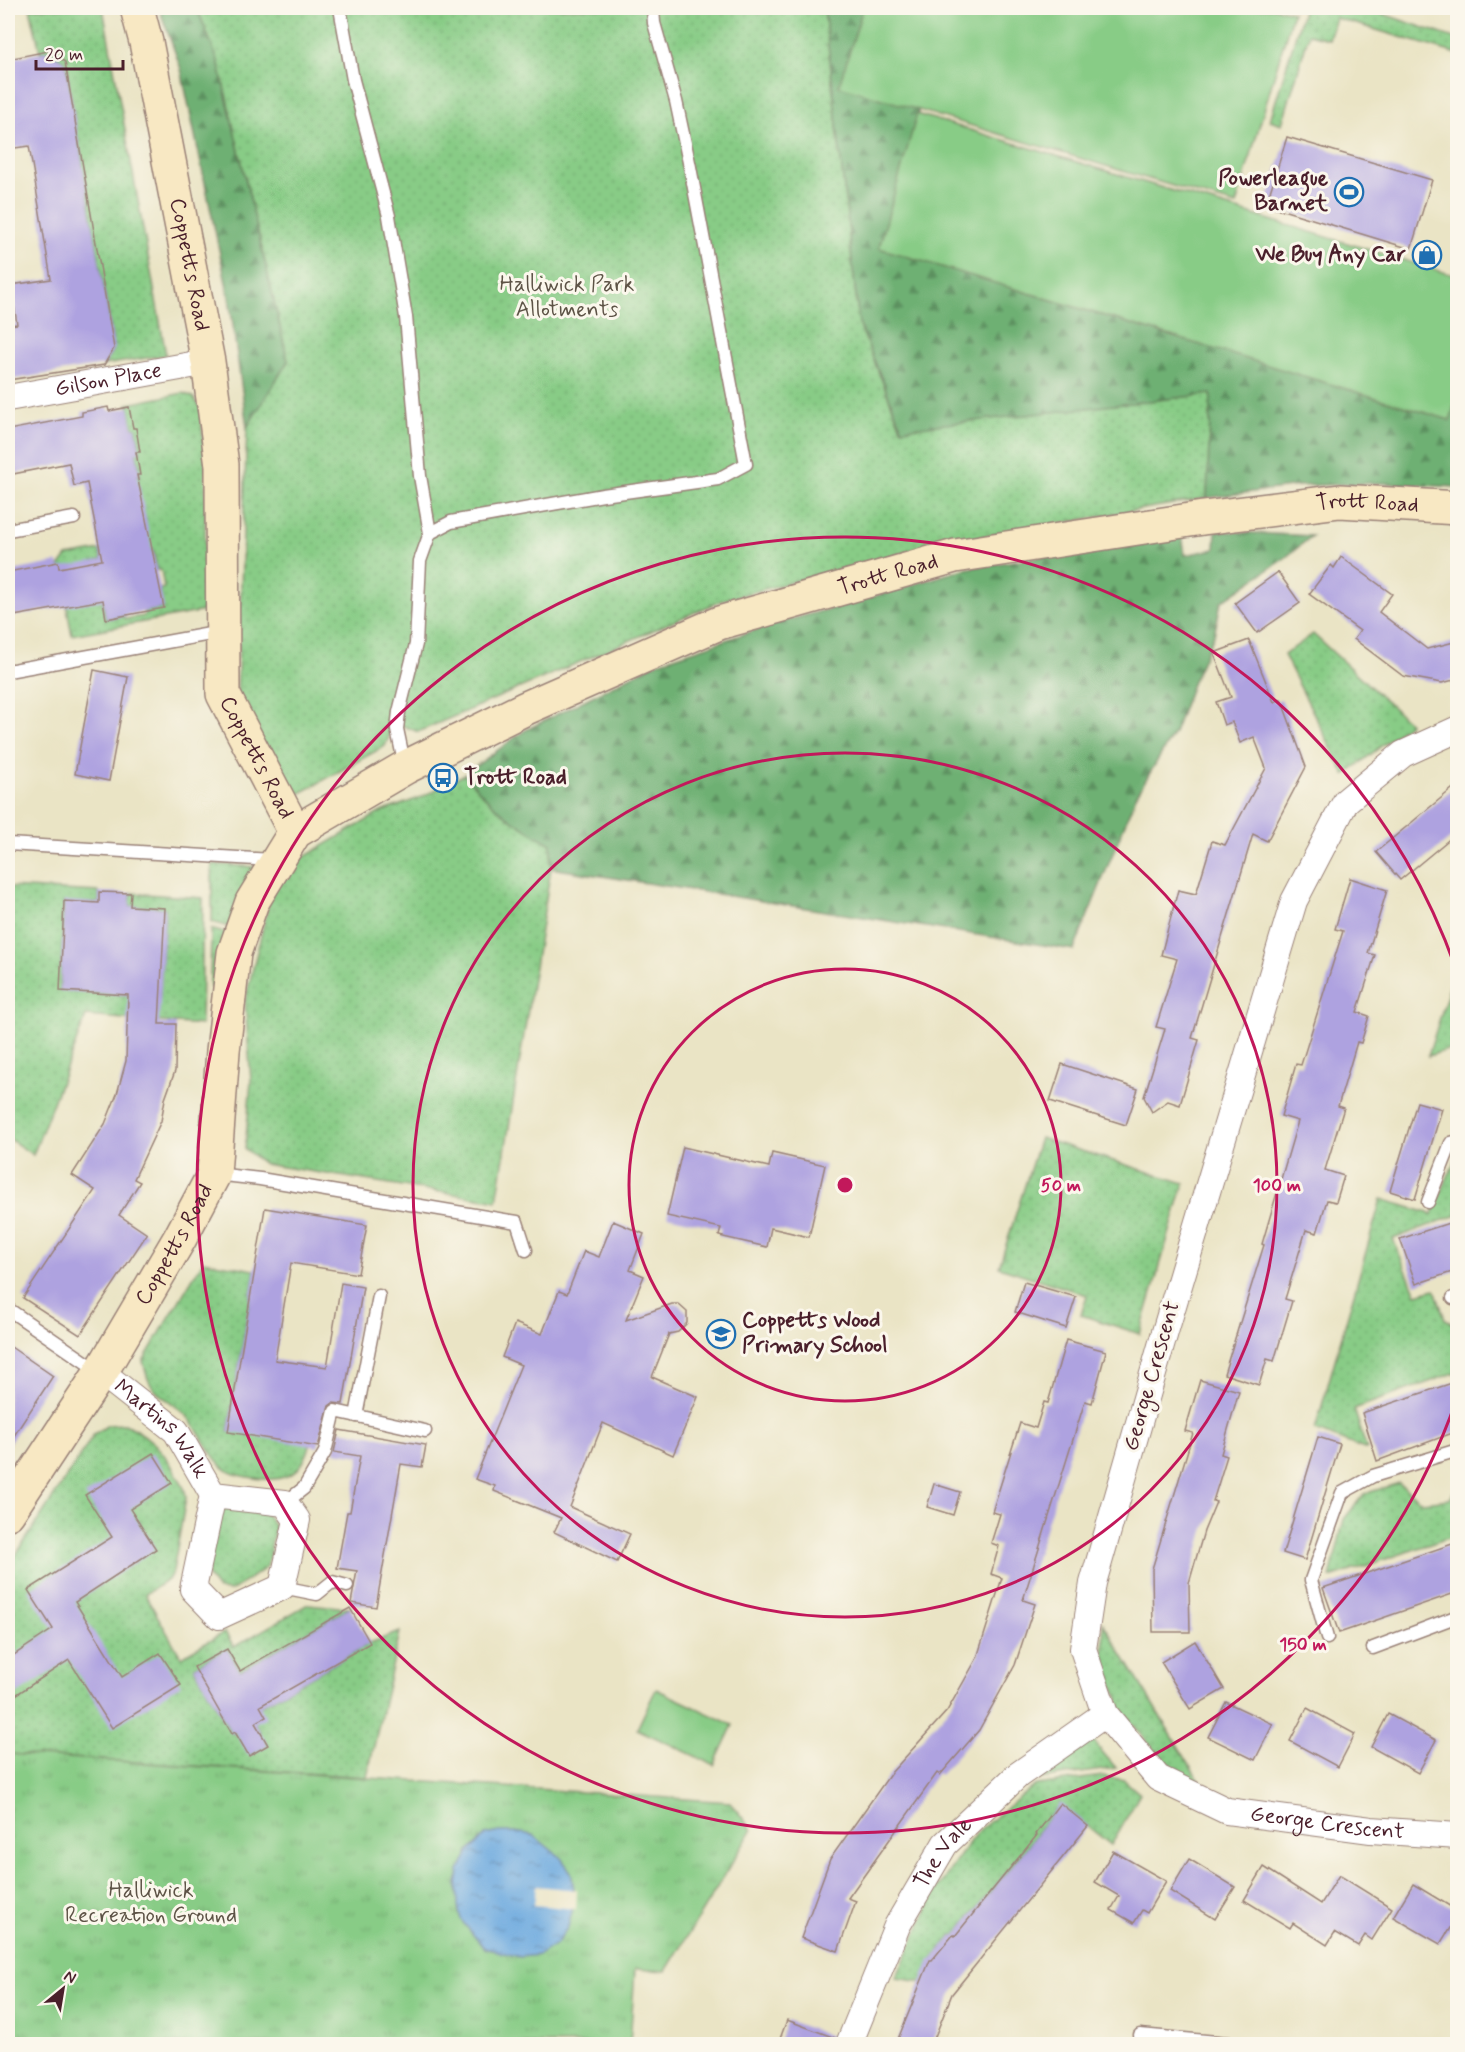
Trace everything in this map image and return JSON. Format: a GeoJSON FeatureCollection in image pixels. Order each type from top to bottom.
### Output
{"type":"FeatureCollection","features":[{"type":"Feature","properties":{"kind":"street","name":"Coppetts Road"},"geometry":{"type":"LineString","coordinates":[[8,1513],[101,1372],[180,1238],[214,1174],[223,1051],[234,953],[252,902],[295,832],[223,694],[222,465],[208,362],[146,42],[137,8]]}},
{"type":"Feature","properties":{"kind":"street","name":"Gilson Place"},"geometry":{"type":"LineString","coordinates":[[8,398],[208,362]]}},
{"type":"Feature","properties":{"kind":"street","name":"Trott Road"},"geometry":{"type":"LineString","coordinates":[[295,832],[406,767],[526,708],[719,622],[955,556],[1203,518],[1340,501],[1458,508]]}},
{"type":"Feature","properties":{"kind":"street","name":"George Crescent"},"geometry":{"type":"LineString","coordinates":[[1458,729],[1403,754],[1346,801],[1294,901],[1165,1332],[1093,1584],[1083,1649],[1106,1714],[1158,1778],[1227,1811],[1371,1830],[1458,1836]]}},
{"type":"Feature","properties":{"kind":"street","name":"Martins Walk"},"geometry":{"type":"LineString","coordinates":[[101,1372],[176,1431],[213,1495],[193,1589],[219,1616],[282,1587]]}},
{"type":"Feature","properties":{"kind":"street","name":"Martins Walk"},"geometry":{"type":"LineString","coordinates":[[213,1495],[285,1503]]}},
{"type":"Feature","properties":{"kind":"street"},"geometry":{"type":"LineString","coordinates":[[282,1587],[297,1520],[285,1503]]}},
{"type":"Feature","properties":{"kind":"street","name":"The Vale"},"geometry":{"type":"LineString","coordinates":[[849,2044],[897,1926],[945,1844],[1018,1775],[1106,1714]]}},
{"type":"Feature","properties":{"kind":"lane"},"geometry":{"type":"LineString","coordinates":[[340,8],[353,80],[389,216],[406,316],[420,476],[430,533],[420,561],[416,644],[397,729],[406,767]]}},
{"type":"Feature","properties":{"kind":"lane"},"geometry":{"type":"LineString","coordinates":[[430,533],[451,522],[603,495],[718,479],[746,464],[688,156],[676,101],[654,23],[653,8]]}},
{"type":"Feature","properties":{"kind":"lane"},"geometry":{"type":"LineString","coordinates":[[8,530],[74,518]]}},
{"type":"Feature","properties":{"kind":"lane"},"geometry":{"type":"LineString","coordinates":[[8,671],[222,632]]}},
{"type":"Feature","properties":{"kind":"lane"},"geometry":{"type":"LineString","coordinates":[[8,844],[278,861]]}},
{"type":"Feature","properties":{"kind":"lane"},"geometry":{"type":"LineString","coordinates":[[1428,1202],[1451,1143],[1458,1141]]}},
{"type":"Feature","properties":{"kind":"lane"},"geometry":{"type":"LineString","coordinates":[[214,1174],[260,1179],[517,1222],[526,1250]]}},
{"type":"Feature","properties":{"kind":"lane"},"geometry":{"type":"LineString","coordinates":[[356,1416],[379,1296]]}},
{"type":"Feature","properties":{"kind":"lane"},"geometry":{"type":"LineString","coordinates":[[8,1310],[101,1372]]}},
{"type":"Feature","properties":{"kind":"lane"},"geometry":{"type":"LineString","coordinates":[[285,1503],[304,1488],[325,1452],[335,1411],[424,1431]]}},
{"type":"Feature","properties":{"kind":"lane"},"geometry":{"type":"LineString","coordinates":[[1327,1638],[1311,1580],[1342,1493],[1373,1476],[1458,1450]]}},
{"type":"Feature","properties":{"kind":"lane"},"geometry":{"type":"LineString","coordinates":[[282,1587],[317,1594],[332,1582],[347,1586]]}},
{"type":"Feature","properties":{"kind":"lane"},"geometry":{"type":"LineString","coordinates":[[1373,1648],[1458,1616]]}},
{"type":"Feature","properties":{"kind":"lane"},"geometry":{"type":"LineString","coordinates":[[1140,2035],[1238,2044]]}},
{"type":"Feature","properties":{"kind":"green space"},"geometry":{"type":"Polygon","coordinates":[[[30,8],[103,8],[166,355],[104,365],[114,348],[65,62],[48,51],[40,52],[30,8]]]}},
{"type":"Feature","properties":{"kind":"green space"},"geometry":{"type":"Polygon","coordinates":[[[159,8],[197,8],[218,61],[288,361],[247,427],[229,297],[181,69],[159,8]]]}},
{"type":"Feature","properties":{"kind":"green space","name":"Halliwick Park Allotments"},"geometry":{"type":"Polygon","coordinates":[[[197,8],[824,8],[859,323],[901,428],[1211,394],[1207,498],[933,545],[723,600],[418,732],[404,726],[391,732],[385,746],[290,799],[237,698],[247,427],[288,361],[218,61],[197,8]]]}},
{"type":"Feature","properties":{"kind":"green space"},"geometry":{"type":"Polygon","coordinates":[[[824,8],[863,8],[840,86],[919,109],[879,248],[1450,420],[1457,397],[1457,487],[1378,483],[1298,486],[1207,498],[1211,394],[902,429],[859,323],[824,8]]]}},
{"type":"Feature","properties":{"kind":"green space"},"geometry":{"type":"Polygon","coordinates":[[[863,8],[1277,8],[1293,12],[1236,205],[839,86],[863,8]]]}},
{"type":"Feature","properties":{"kind":"green space"},"geometry":{"type":"Polygon","coordinates":[[[1304,8],[1366,8],[1457,39],[1457,54],[1336,18],[1329,39],[1309,34],[1282,124],[1270,120],[1304,8]]]}},
{"type":"Feature","properties":{"kind":"green space"},"geometry":{"type":"Polygon","coordinates":[[[917,114],[1457,276],[1457,397],[1450,420],[879,248],[917,114]]]}},
{"type":"Feature","properties":{"kind":"green space"},"geometry":{"type":"Polygon","coordinates":[[[183,393],[193,397],[200,407],[206,466],[204,611],[72,635],[59,567],[67,556],[100,550],[102,560],[95,562],[106,619],[144,616],[144,612],[163,608],[160,589],[164,588],[161,570],[157,570],[154,552],[147,553],[144,513],[132,476],[140,475],[136,452],[140,451],[136,428],[133,428],[128,404],[183,393]]]}},
{"type":"Feature","properties":{"kind":"green space"},"geometry":{"type":"Polygon","coordinates":[[[1216,531],[1312,536],[1285,558],[1221,602],[1214,635],[1192,684],[1174,733],[1136,796],[1074,950],[551,868],[551,844],[504,814],[465,774],[524,731],[659,662],[774,624],[964,569],[1182,534],[1185,555],[1215,549],[1216,531]]]}},
{"type":"Feature","properties":{"kind":"green space"},"geometry":{"type":"Polygon","coordinates":[[[1313,634],[1410,723],[1345,775],[1284,655],[1313,634]]]}},
{"type":"Feature","properties":{"kind":"green space"},"geometry":{"type":"Polygon","coordinates":[[[465,774],[504,814],[551,844],[551,868],[497,1201],[264,1164],[245,1149],[251,1081],[245,1001],[272,890],[299,860],[381,812],[422,797],[465,774]]]}},
{"type":"Feature","properties":{"kind":"green space"},"geometry":{"type":"Polygon","coordinates":[[[212,864],[256,867],[229,927],[212,922],[212,864]]]}},
{"type":"Feature","properties":{"kind":"green space"},"geometry":{"type":"Polygon","coordinates":[[[8,887],[99,892],[99,903],[64,902],[60,991],[160,997],[165,908],[130,906],[131,893],[203,898],[201,1025],[86,1016],[33,1155],[8,1138],[8,887]]]}},
{"type":"Feature","properties":{"kind":"green space"},"geometry":{"type":"Polygon","coordinates":[[[211,929],[228,934],[215,988],[210,987],[211,929]]]}},
{"type":"Feature","properties":{"kind":"green space"},"geometry":{"type":"Polygon","coordinates":[[[1457,968],[1457,1047],[1428,1056],[1455,970],[1457,968]]]}},
{"type":"Feature","properties":{"kind":"green space"},"geometry":{"type":"Polygon","coordinates":[[[1040,1138],[1184,1183],[1140,1334],[1081,1315],[1087,1295],[999,1267],[1040,1138]]]}},
{"type":"Feature","properties":{"kind":"green space"},"geometry":{"type":"Polygon","coordinates":[[[1457,1155],[1457,1215],[1393,1239],[1416,1294],[1435,1289],[1445,1319],[1457,1327],[1457,1372],[1354,1409],[1367,1450],[1315,1430],[1381,1199],[1432,1214],[1457,1155]]]}},
{"type":"Feature","properties":{"kind":"green space"},"geometry":{"type":"Polygon","coordinates":[[[203,1261],[255,1270],[228,1432],[318,1416],[306,1456],[294,1473],[271,1479],[236,1475],[228,1471],[212,1454],[187,1416],[157,1392],[148,1378],[143,1361],[203,1261]]]}},
{"type":"Feature","properties":{"kind":"green space"},"geometry":{"type":"Polygon","coordinates":[[[125,1424],[146,1436],[161,1451],[185,1490],[186,1498],[173,1571],[168,1580],[145,1594],[181,1657],[225,1632],[234,1647],[308,1604],[350,1608],[240,1671],[227,1649],[194,1667],[232,1734],[238,1730],[260,1731],[255,1723],[260,1706],[370,1643],[400,1632],[367,1777],[8,1754],[8,1567],[94,1434],[108,1425],[125,1424]]]}},
{"type":"Feature","properties":{"kind":"green space"},"geometry":{"type":"Polygon","coordinates":[[[1399,1483],[1422,1502],[1450,1499],[1457,1485],[1457,1535],[1330,1578],[1344,1519],[1364,1494],[1399,1483]]]}},
{"type":"Feature","properties":{"kind":"green space"},"geometry":{"type":"Polygon","coordinates":[[[225,1504],[266,1514],[275,1527],[267,1567],[231,1591],[218,1590],[207,1575],[216,1514],[225,1504]]]}},
{"type":"Feature","properties":{"kind":"green space"},"geometry":{"type":"Polygon","coordinates":[[[1103,1623],[1202,1785],[1181,1775],[1152,1747],[1123,1713],[1104,1660],[1103,1623]]]}},
{"type":"Feature","properties":{"kind":"green space"},"geometry":{"type":"Polygon","coordinates":[[[656,1689],[733,1725],[714,1765],[637,1729],[656,1689]]]}},
{"type":"Feature","properties":{"kind":"green space"},"geometry":{"type":"Polygon","coordinates":[[[1093,1741],[1116,1768],[1039,1779],[1037,1776],[1093,1741]]]}},
{"type":"Feature","properties":{"kind":"green space","name":"Halliwick Recreation Ground"},"geometry":{"type":"Polygon","coordinates":[[[8,1754],[730,1802],[752,1830],[666,1971],[635,1969],[630,2044],[8,2044],[8,1754]]]}},
{"type":"Feature","properties":{"kind":"green space"},"geometry":{"type":"Polygon","coordinates":[[[1103,1776],[1124,1780],[1140,1794],[1111,1845],[1060,1804],[955,1936],[953,1935],[930,1963],[922,1982],[896,1978],[935,1892],[977,1832],[1036,1785],[1103,1776]]]}},
{"type":"Feature","properties":{"kind":"water"},"geometry":{"type":"Polygon","coordinates":[[[499,1832],[533,1835],[561,1858],[571,1872],[574,1890],[573,1908],[568,1927],[557,1943],[539,1955],[520,1957],[484,1948],[461,1920],[457,1884],[459,1871],[469,1852],[485,1835],[499,1832]]]}},
{"type":"Feature","properties":{"kind":"pier"},"geometry":{"type":"Polygon","coordinates":[[[536,1886],[577,1890],[576,1909],[534,1905],[536,1886]]]}},
{"type":"Feature","properties":{"kind":"building"},"geometry":{"type":"Polygon","coordinates":[[[48,51],[65,62],[114,348],[104,365],[8,380],[8,325],[17,324],[11,285],[51,279],[29,146],[8,149],[8,59],[48,51]]]}},
{"type":"Feature","properties":{"kind":"building","name":"Powerleague Barnet"},"geometry":{"type":"Polygon","coordinates":[[[1287,137],[1432,180],[1411,249],[1266,205],[1287,137]]]}},
{"type":"Feature","properties":{"kind":"building"},"geometry":{"type":"Polygon","coordinates":[[[108,407],[109,411],[129,407],[133,428],[136,428],[140,452],[136,452],[140,475],[137,475],[164,608],[106,619],[103,600],[8,617],[8,572],[58,562],[59,568],[102,560],[87,483],[74,486],[69,463],[8,475],[8,430],[82,416],[82,412],[108,407]]]}},
{"type":"Feature","properties":{"kind":"building"},"geometry":{"type":"Polygon","coordinates":[[[1341,557],[1392,594],[1379,612],[1427,649],[1458,641],[1458,679],[1442,683],[1403,676],[1354,639],[1360,631],[1309,594],[1331,565],[1334,568],[1341,557]]]}},
{"type":"Feature","properties":{"kind":"building"},"geometry":{"type":"Polygon","coordinates":[[[1278,572],[1300,603],[1257,633],[1235,603],[1278,572]]]}},
{"type":"Feature","properties":{"kind":"building"},"geometry":{"type":"Polygon","coordinates":[[[1249,640],[1274,702],[1281,699],[1306,767],[1267,841],[1253,834],[1192,1038],[1199,1040],[1180,1105],[1168,1101],[1152,1112],[1144,1097],[1165,1029],[1156,1027],[1177,959],[1161,955],[1178,890],[1196,894],[1212,841],[1225,845],[1266,768],[1254,737],[1240,743],[1232,722],[1224,725],[1216,702],[1231,697],[1214,653],[1249,640]]]}},
{"type":"Feature","properties":{"kind":"building"},"geometry":{"type":"Polygon","coordinates":[[[94,670],[128,677],[109,781],[75,774],[94,670]]]}},
{"type":"Feature","properties":{"kind":"building"},"geometry":{"type":"Polygon","coordinates":[[[1458,784],[1458,832],[1400,880],[1376,852],[1458,784]]]}},
{"type":"Feature","properties":{"kind":"building"},"geometry":{"type":"Polygon","coordinates":[[[1350,878],[1387,890],[1368,953],[1375,955],[1357,1012],[1369,1016],[1361,1043],[1357,1042],[1338,1106],[1344,1108],[1325,1170],[1344,1176],[1336,1202],[1327,1200],[1317,1233],[1306,1230],[1285,1299],[1292,1301],[1274,1361],[1267,1359],[1259,1385],[1224,1374],[1264,1245],[1262,1244],[1298,1121],[1281,1116],[1296,1064],[1301,1065],[1343,931],[1335,929],[1350,878]]]}},
{"type":"Feature","properties":{"kind":"building"},"geometry":{"type":"Polygon","coordinates":[[[99,892],[131,893],[130,906],[165,908],[159,1024],[176,1024],[175,1071],[165,1099],[161,1121],[134,1179],[140,1182],[119,1215],[147,1234],[80,1335],[23,1298],[95,1190],[72,1175],[105,1124],[117,1094],[126,1061],[128,995],[60,991],[64,901],[99,903],[99,892]]]}},
{"type":"Feature","properties":{"kind":"building"},"geometry":{"type":"Polygon","coordinates":[[[1062,1064],[1138,1089],[1126,1125],[1050,1101],[1062,1064]]]}},
{"type":"Feature","properties":{"kind":"building"},"geometry":{"type":"Polygon","coordinates":[[[1417,1102],[1442,1109],[1415,1199],[1390,1191],[1417,1102]]]}},
{"type":"Feature","properties":{"kind":"building"},"geometry":{"type":"Polygon","coordinates":[[[683,1147],[769,1167],[772,1153],[825,1165],[809,1237],[771,1228],[767,1247],[719,1236],[721,1228],[667,1216],[683,1147]]]}},
{"type":"Feature","properties":{"kind":"building"},"geometry":{"type":"Polygon","coordinates":[[[265,1208],[367,1225],[358,1274],[291,1263],[275,1360],[327,1367],[341,1283],[363,1287],[343,1404],[333,1403],[329,1406],[318,1447],[228,1432],[265,1208]]]}},
{"type":"Feature","properties":{"kind":"building"},"geometry":{"type":"Polygon","coordinates":[[[1458,1220],[1458,1270],[1416,1284],[1400,1239],[1458,1220]]]}},
{"type":"Feature","properties":{"kind":"building"},"geometry":{"type":"Polygon","coordinates":[[[613,1221],[644,1234],[630,1270],[644,1276],[626,1320],[672,1304],[678,1304],[687,1312],[687,1323],[678,1332],[669,1334],[652,1377],[698,1397],[673,1455],[603,1423],[570,1507],[630,1534],[617,1562],[554,1532],[561,1518],[494,1491],[495,1486],[475,1479],[521,1365],[502,1357],[515,1323],[542,1334],[559,1291],[567,1294],[584,1251],[599,1257],[613,1221]]]}},
{"type":"Feature","properties":{"kind":"building"},"geometry":{"type":"Polygon","coordinates":[[[1024,1282],[1076,1297],[1066,1328],[1015,1312],[1024,1282]]]}},
{"type":"Feature","properties":{"kind":"building"},"geometry":{"type":"Polygon","coordinates":[[[1066,1340],[1106,1351],[1092,1403],[1085,1401],[1023,1600],[1035,1604],[1015,1665],[979,1730],[940,1775],[937,1773],[848,1898],[856,1901],[838,1951],[801,1938],[830,1859],[891,1773],[947,1711],[977,1658],[1002,1578],[991,1574],[999,1546],[991,1543],[1000,1514],[992,1512],[1020,1423],[1036,1428],[1044,1402],[1048,1403],[1066,1340]]]}},
{"type":"Feature","properties":{"kind":"building"},"geometry":{"type":"Polygon","coordinates":[[[8,1345],[53,1376],[8,1445],[8,1345]]]}},
{"type":"Feature","properties":{"kind":"building"},"geometry":{"type":"Polygon","coordinates":[[[1200,1380],[1239,1391],[1221,1454],[1227,1456],[1213,1501],[1216,1502],[1204,1531],[1189,1583],[1190,1632],[1153,1632],[1152,1569],[1193,1433],[1185,1431],[1200,1380]]]}},
{"type":"Feature","properties":{"kind":"building"},"geometry":{"type":"Polygon","coordinates":[[[1458,1381],[1458,1431],[1377,1461],[1362,1413],[1458,1381]]]}},
{"type":"Feature","properties":{"kind":"building"},"geometry":{"type":"Polygon","coordinates":[[[339,1430],[426,1445],[422,1467],[401,1464],[376,1607],[351,1603],[357,1571],[337,1568],[360,1456],[334,1452],[339,1430]]]}},
{"type":"Feature","properties":{"kind":"building"},"geometry":{"type":"Polygon","coordinates":[[[1318,1437],[1340,1444],[1305,1560],[1283,1553],[1318,1437]]]}},
{"type":"Feature","properties":{"kind":"building"},"geometry":{"type":"Polygon","coordinates":[[[153,1453],[172,1483],[130,1509],[156,1549],[75,1602],[122,1677],[160,1653],[181,1685],[112,1728],[69,1660],[8,1700],[8,1659],[53,1629],[28,1590],[112,1537],[85,1495],[153,1453]]]}},
{"type":"Feature","properties":{"kind":"building"},"geometry":{"type":"Polygon","coordinates":[[[934,1484],[960,1492],[953,1515],[927,1507],[934,1484]]]}},
{"type":"Feature","properties":{"kind":"building"},"geometry":{"type":"Polygon","coordinates":[[[1458,1542],[1458,1592],[1339,1633],[1323,1588],[1458,1542]]]}},
{"type":"Feature","properties":{"kind":"building"},"geometry":{"type":"Polygon","coordinates":[[[350,1608],[370,1643],[260,1706],[266,1717],[255,1723],[268,1745],[249,1756],[235,1732],[232,1734],[194,1667],[227,1649],[240,1671],[350,1608]]]}},
{"type":"Feature","properties":{"kind":"building"},"geometry":{"type":"Polygon","coordinates":[[[1195,1641],[1224,1689],[1190,1709],[1161,1662],[1195,1641]]]}},
{"type":"Feature","properties":{"kind":"building"},"geometry":{"type":"Polygon","coordinates":[[[1226,1702],[1273,1724],[1255,1760],[1208,1737],[1226,1702]]]}},
{"type":"Feature","properties":{"kind":"building"},"geometry":{"type":"Polygon","coordinates":[[[1307,1708],[1355,1734],[1338,1767],[1290,1741],[1307,1708]]]}},
{"type":"Feature","properties":{"kind":"building"},"geometry":{"type":"Polygon","coordinates":[[[1388,1714],[1436,1740],[1418,1773],[1371,1747],[1388,1714]]]}},
{"type":"Feature","properties":{"kind":"building"},"geometry":{"type":"Polygon","coordinates":[[[1060,1803],[1088,1826],[952,1994],[932,2044],[896,2044],[930,1960],[953,1935],[955,1936],[1060,1803]]]}},
{"type":"Feature","properties":{"kind":"building"},"geometry":{"type":"Polygon","coordinates":[[[1113,1851],[1166,1881],[1147,1913],[1142,1910],[1134,1923],[1111,1910],[1119,1896],[1095,1882],[1113,1851]]]}},
{"type":"Feature","properties":{"kind":"building"},"geometry":{"type":"Polygon","coordinates":[[[1189,1859],[1235,1887],[1215,1919],[1170,1891],[1189,1859]]]}},
{"type":"Feature","properties":{"kind":"building"},"geometry":{"type":"Polygon","coordinates":[[[1264,1867],[1321,1904],[1339,1875],[1392,1908],[1372,1940],[1365,1935],[1358,1946],[1335,1932],[1327,1945],[1293,1923],[1290,1928],[1244,1900],[1264,1867]]]}},
{"type":"Feature","properties":{"kind":"building"},"geometry":{"type":"Polygon","coordinates":[[[1413,1884],[1458,1911],[1458,1915],[1440,1944],[1393,1917],[1413,1884]]]}},
{"type":"Feature","properties":{"kind":"building"},"geometry":{"type":"Polygon","coordinates":[[[787,2020],[835,2038],[834,2044],[778,2044],[787,2020]]]}},
{"type":"Feature","properties":{"kind":"place","name":"Powerleague Barnet"},"geometry":{"type":"Point","coordinates":[1349,192]}},
{"type":"Feature","properties":{"kind":"place","name":"We Buy Any Car"},"geometry":{"type":"Point","coordinates":[1427,255]}},
{"type":"Feature","properties":{"kind":"place","name":"Trott Road"},"geometry":{"type":"Point","coordinates":[443,778]}},
{"type":"Feature","properties":{"kind":"place","name":"Coppetts Wood Primary School"},"geometry":{"type":"Point","coordinates":[721,1334]}}]}
